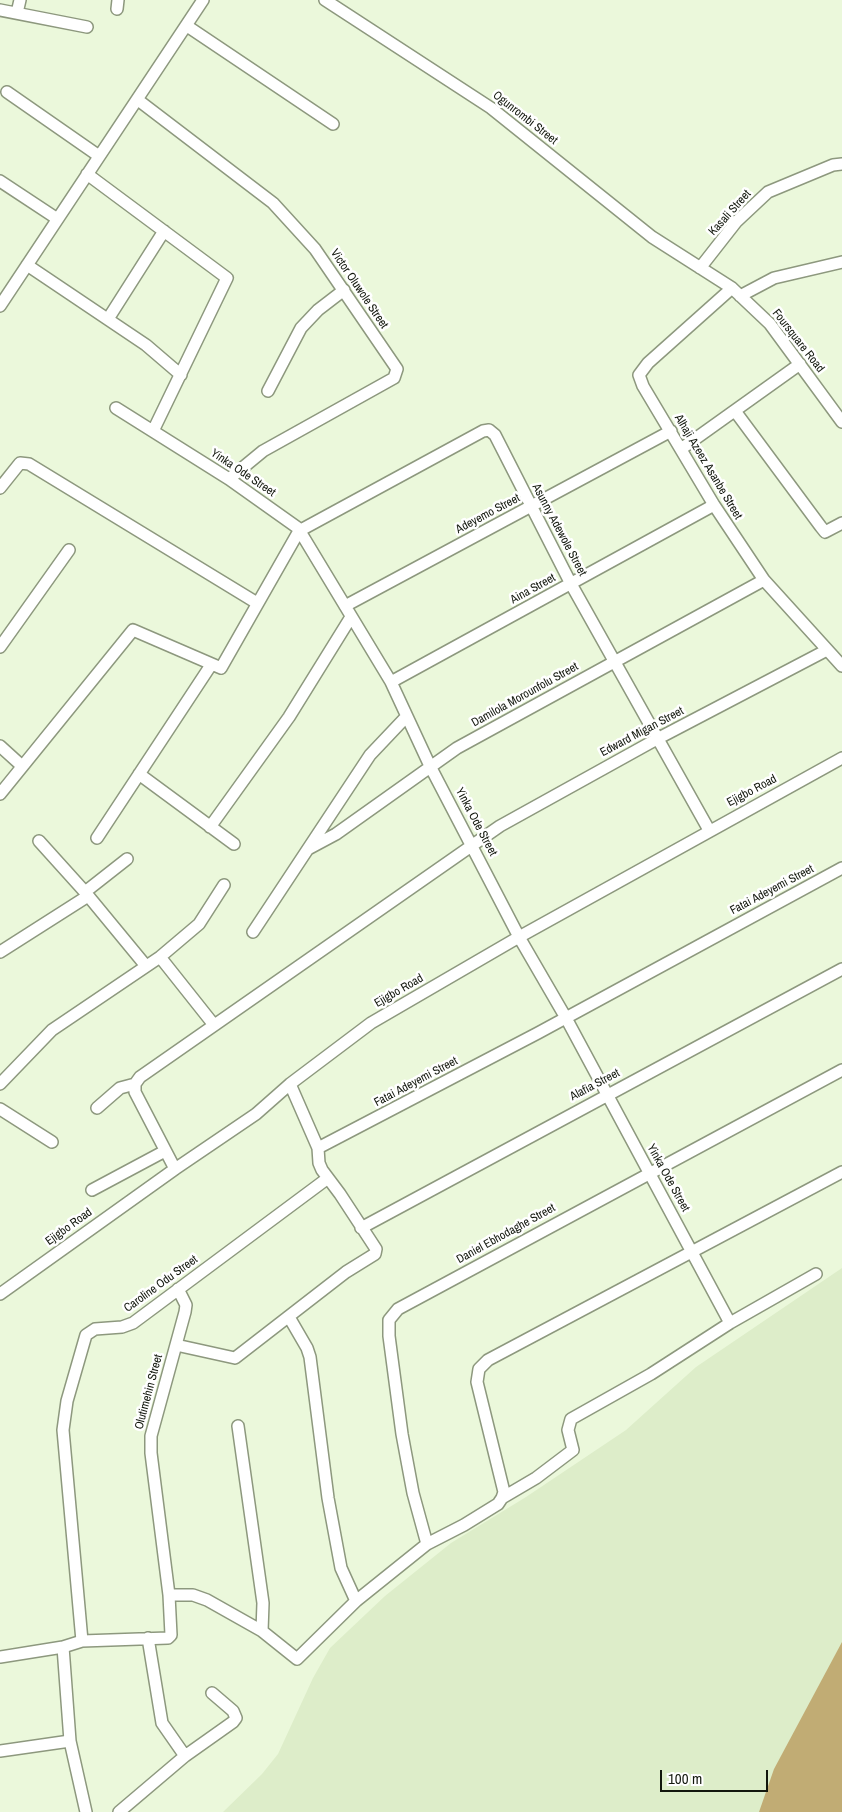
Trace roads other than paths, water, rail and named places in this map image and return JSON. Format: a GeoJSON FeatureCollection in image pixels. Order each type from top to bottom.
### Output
{"type":"FeatureCollection","features":[{"type":"Feature","properties":{"kind":"street"},"geometry":{"type":"LineString","coordinates":[[18,13],[20,0]]}},
{"type":"Feature","properties":{"kind":"street"},"geometry":{"type":"LineString","coordinates":[[0,306],[56,218],[138,100],[203,0]]}},
{"type":"Feature","properties":{"kind":"street","name":"Ogunrombi Street"},"geometry":{"type":"LineString","coordinates":[[325,0],[491,108],[652,237],[700,268]]}},
{"type":"Feature","properties":{"kind":"street"},"geometry":{"type":"LineString","coordinates":[[0,10],[86,26]]}},
{"type":"Feature","properties":{"kind":"street"},"geometry":{"type":"LineString","coordinates":[[187,26],[333,124]]}},
{"type":"Feature","properties":{"kind":"street"},"geometry":{"type":"LineString","coordinates":[[7,92],[99,156]]}},
{"type":"Feature","properties":{"kind":"street","name":"Victor Oluwole Street"},"geometry":{"type":"LineString","coordinates":[[138,100],[266,195],[315,249],[396,369],[394,378],[307,425],[263,452],[229,479]]}},
{"type":"Feature","properties":{"kind":"street","name":"Kasali Street"},"geometry":{"type":"LineString","coordinates":[[700,268],[736,222],[768,192],[833,165],[842,164]]}},
{"type":"Feature","properties":{"kind":"street"},"geometry":{"type":"LineString","coordinates":[[87,174],[227,278],[153,431]]}},
{"type":"Feature","properties":{"kind":"street"},"geometry":{"type":"LineString","coordinates":[[0,181],[56,218]]}},
{"type":"Feature","properties":{"kind":"street"},"geometry":{"type":"LineString","coordinates":[[108,319],[164,231]]}},
{"type":"Feature","properties":{"kind":"street"},"geometry":{"type":"LineString","coordinates":[[736,292],[774,278],[842,262]]}},
{"type":"Feature","properties":{"kind":"street"},"geometry":{"type":"LineString","coordinates":[[27,265],[146,345],[181,375]]}},
{"type":"Feature","properties":{"kind":"street","name":"Foursquare Road"},"geometry":{"type":"LineString","coordinates":[[700,268],[736,292],[770,324],[842,422]]}},
{"type":"Feature","properties":{"kind":"street"},"geometry":{"type":"LineString","coordinates":[[268,391],[301,328],[318,310],[344,290]]}},
{"type":"Feature","properties":{"kind":"street","name":"Alhaji Azeez Asanbe Street"},"geometry":{"type":"LineString","coordinates":[[736,292],[648,363],[639,374],[643,386],[714,506],[764,580],[842,666]]}},
{"type":"Feature","properties":{"kind":"street"},"geometry":{"type":"LineString","coordinates":[[681,449],[800,364]]}},
{"type":"Feature","properties":{"kind":"street","name":"Yinka Ode Street"},"geometry":{"type":"LineString","coordinates":[[116,408],[229,479],[295,525],[391,682],[430,766],[519,937],[566,1018],[730,1323]]}},
{"type":"Feature","properties":{"kind":"street"},"geometry":{"type":"LineString","coordinates":[[735,411],[825,532],[842,523]]}},
{"type":"Feature","properties":{"kind":"street","name":"Asunny Adewole Street"},"geometry":{"type":"LineString","coordinates":[[299,531],[483,431],[489,430],[494,435],[530,507],[614,662],[709,830]]}},
{"type":"Feature","properties":{"kind":"street","name":"Adeyemo Street"},"geometry":{"type":"LineString","coordinates":[[345,606],[671,431]]}},
{"type":"Feature","properties":{"kind":"street"},"geometry":{"type":"LineString","coordinates":[[0,488],[20,463],[29,464],[257,603]]}},
{"type":"Feature","properties":{"kind":"street","name":"Aina Street"},"geometry":{"type":"LineString","coordinates":[[391,682],[714,506]]}},
{"type":"Feature","properties":{"kind":"street"},"geometry":{"type":"LineString","coordinates":[[0,794],[133,630],[218,668],[223,665],[299,531]]}},
{"type":"Feature","properties":{"kind":"street"},"geometry":{"type":"LineString","coordinates":[[0,647],[69,550]]}},
{"type":"Feature","properties":{"kind":"street","name":"Damilola Morounfolu Street"},"geometry":{"type":"LineString","coordinates":[[308,849],[336,834],[458,748],[764,580]]}},
{"type":"Feature","properties":{"kind":"street"},"geometry":{"type":"LineString","coordinates":[[210,827],[289,717],[351,617]]}},
{"type":"Feature","properties":{"kind":"street","name":"Edward Migan Street"},"geometry":{"type":"LineString","coordinates":[[97,1108],[120,1088],[134,1084],[140,1077],[500,826],[657,739],[827,650]]}},
{"type":"Feature","properties":{"kind":"street"},"geometry":{"type":"LineString","coordinates":[[97,838],[211,665]]}},
{"type":"Feature","properties":{"kind":"street"},"geometry":{"type":"LineString","coordinates":[[254,932],[370,755],[406,717]]}},
{"type":"Feature","properties":{"kind":"street"},"geometry":{"type":"LineString","coordinates":[[0,746],[22,766]]}},
{"type":"Feature","properties":{"kind":"street","name":"Ejigbo Road"},"geometry":{"type":"LineString","coordinates":[[0,1294],[175,1169],[256,1114],[290,1084],[371,1023],[709,830],[842,758]]}},
{"type":"Feature","properties":{"kind":"street"},"geometry":{"type":"LineString","coordinates":[[139,774],[234,844]]}},
{"type":"Feature","properties":{"kind":"street"},"geometry":{"type":"LineString","coordinates":[[39,841],[87,894],[146,966]]}},
{"type":"Feature","properties":{"kind":"street"},"geometry":{"type":"LineString","coordinates":[[0,952],[87,894],[127,859]]}},
{"type":"Feature","properties":{"kind":"street","name":"Fatai Adeyemi Street"},"geometry":{"type":"LineString","coordinates":[[318,1148],[566,1018],[842,868]]}},
{"type":"Feature","properties":{"kind":"street"},"geometry":{"type":"LineString","coordinates":[[0,1084],[52,1030],[160,957],[199,924],[224,885]]}},
{"type":"Feature","properties":{"kind":"street"},"geometry":{"type":"LineString","coordinates":[[160,957],[214,1025]]}},
{"type":"Feature","properties":{"kind":"street","name":"Alafia Street"},"geometry":{"type":"LineString","coordinates":[[362,1228],[607,1094],[842,969]]}},
{"type":"Feature","properties":{"kind":"street","name":"Daniel Ebhodaghe Street"},"geometry":{"type":"LineString","coordinates":[[427,1544],[413,1493],[402,1434],[389,1320],[398,1309],[648,1172],[842,1070]]}},
{"type":"Feature","properties":{"kind":"street"},"geometry":{"type":"LineString","coordinates":[[134,1084],[135,1092],[175,1169]]}},
{"type":"Feature","properties":{"kind":"street"},"geometry":{"type":"LineString","coordinates":[[176,1345],[235,1358],[346,1272],[375,1254],[376,1250],[319,1163],[318,1148],[290,1084]]}},
{"type":"Feature","properties":{"kind":"street"},"geometry":{"type":"LineString","coordinates":[[0,1109],[52,1142]]}},
{"type":"Feature","properties":{"kind":"street"},"geometry":{"type":"LineString","coordinates":[[92,1190],[165,1151]]}},
{"type":"Feature","properties":{"kind":"street"},"geometry":{"type":"LineString","coordinates":[[169,1595],[199,1597],[262,1631],[297,1659],[356,1601],[427,1544],[464,1525],[498,1504],[502,1498],[504,1492],[477,1382],[479,1370],[488,1360],[842,1172]]}},
{"type":"Feature","properties":{"kind":"street","name":"Caroline Odu Street"},"geometry":{"type":"LineString","coordinates":[[82,1641],[63,1430],[67,1401],[86,1335],[89,1330],[122,1327],[133,1323],[328,1178]]}},
{"type":"Feature","properties":{"kind":"street"},"geometry":{"type":"LineString","coordinates":[[502,1498],[536,1478],[573,1450],[568,1430],[572,1419],[659,1369],[730,1323],[816,1274]]}},
{"type":"Feature","properties":{"kind":"street","name":"Olutimehin Street"},"geometry":{"type":"LineString","coordinates":[[148,1638],[168,1638],[171,1635],[169,1595],[151,1453],[151,1436],[186,1305],[178,1289]]}},
{"type":"Feature","properties":{"kind":"street"},"geometry":{"type":"LineString","coordinates":[[289,1317],[307,1348],[310,1357],[328,1498],[341,1568],[356,1601]]}},
{"type":"Feature","properties":{"kind":"street"},"geometry":{"type":"LineString","coordinates":[[238,1426],[263,1603],[262,1631]]}},
{"type":"Feature","properties":{"kind":"street"},"geometry":{"type":"LineString","coordinates":[[0,1657],[63,1647],[82,1641],[148,1638],[162,1723],[185,1756]]}},
{"type":"Feature","properties":{"kind":"street"},"geometry":{"type":"LineString","coordinates":[[63,1647],[70,1741],[86,1812]]}},
{"type":"Feature","properties":{"kind":"street"},"geometry":{"type":"LineString","coordinates":[[119,1812],[185,1756],[236,1718],[233,1711],[212,1693]]}},
{"type":"Feature","properties":{"kind":"street"},"geometry":{"type":"LineString","coordinates":[[0,1751],[70,1741]]}}]}
